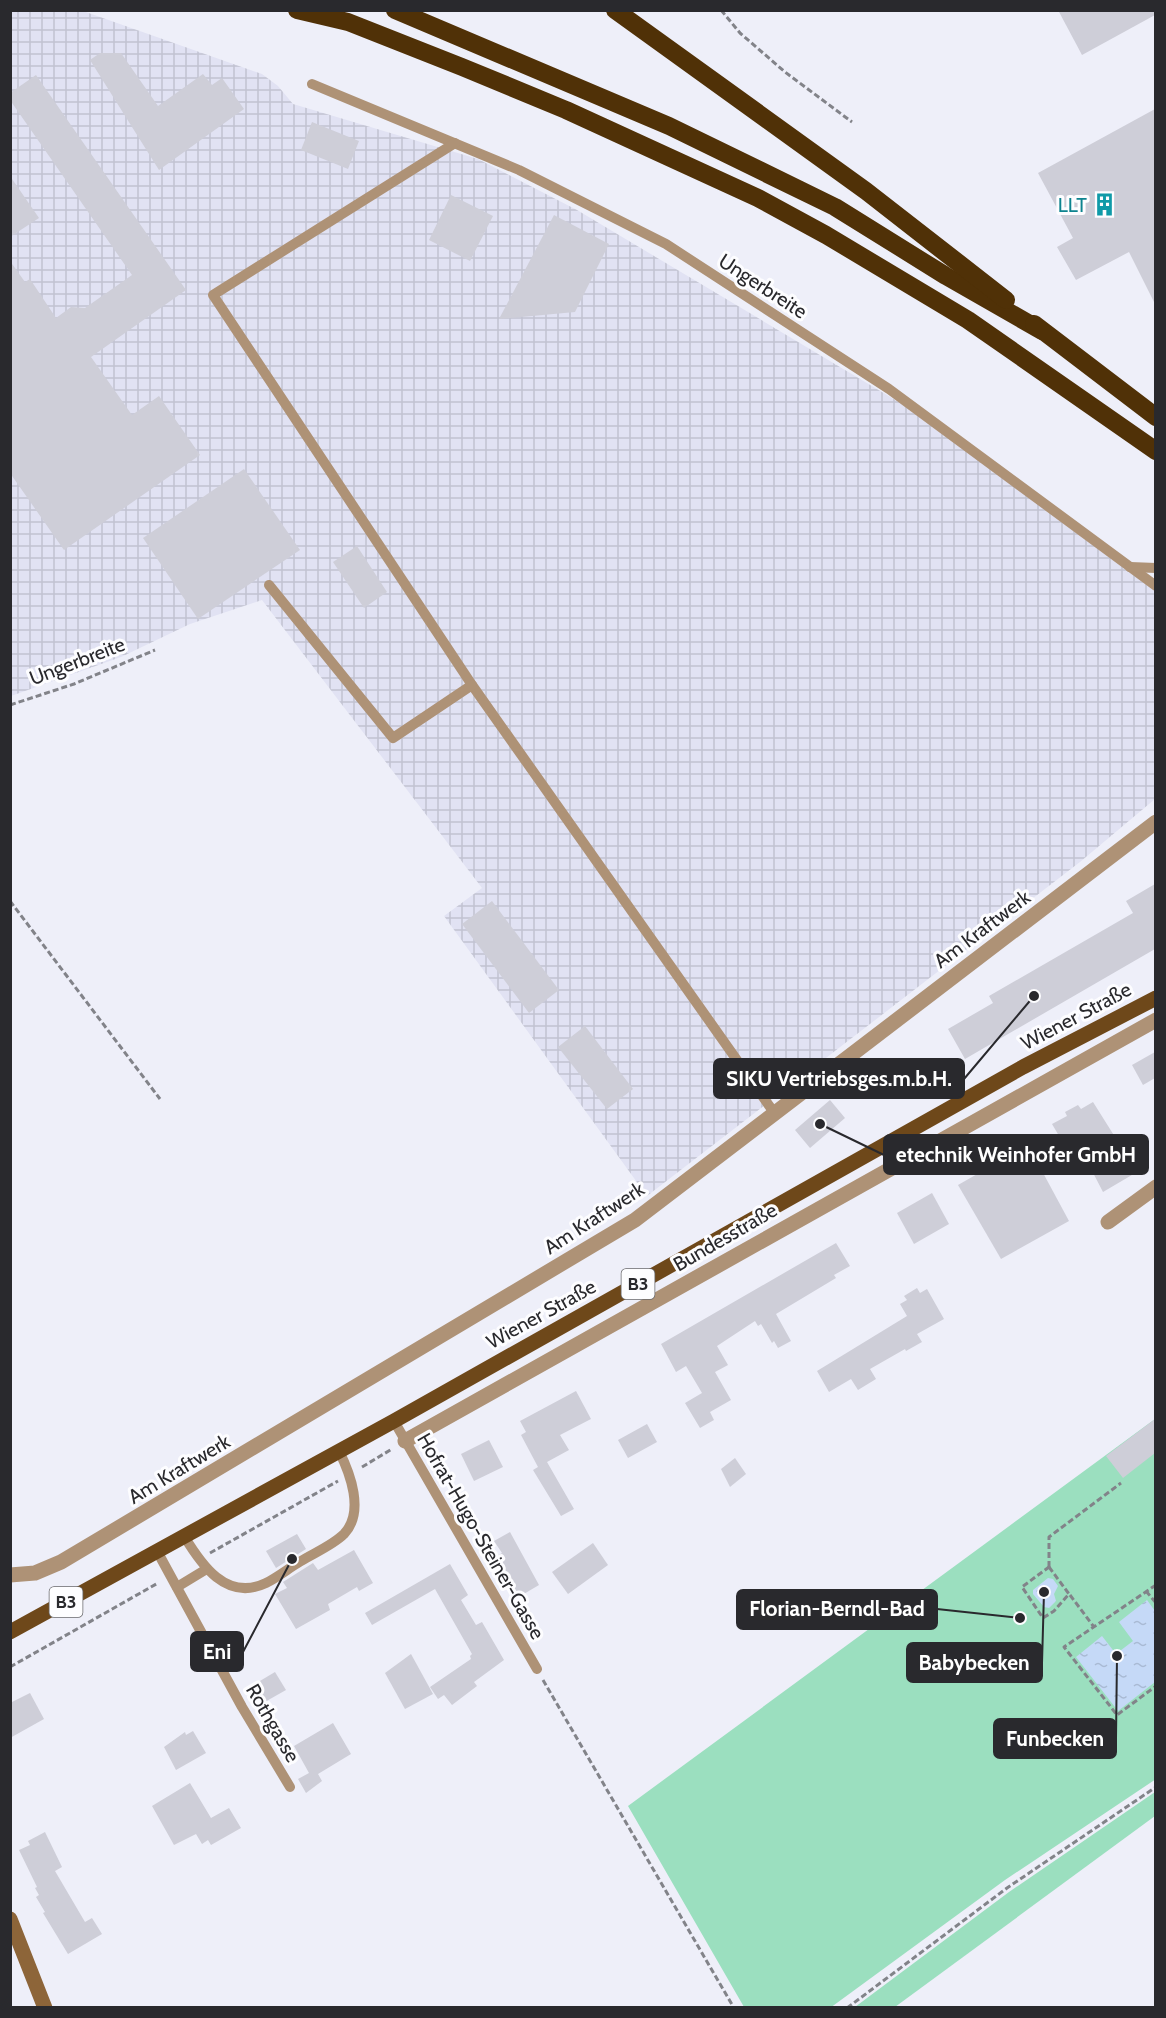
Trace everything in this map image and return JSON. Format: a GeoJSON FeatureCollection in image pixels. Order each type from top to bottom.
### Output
{"type":"FeatureCollection","features":[{"type":"Feature","properties":{"kind":"highway"},"geometry":{"type":"LineString","coordinates":[[297,10],[342,16],[688,164],[826,235],[968,320],[1155,451]]}},
{"type":"Feature","properties":{"kind":"highway"},"geometry":{"type":"LineString","coordinates":[[395,10],[669,126],[835,207],[946,276],[1042,331]]}},
{"type":"Feature","properties":{"kind":"highway"},"geometry":{"type":"LineString","coordinates":[[615,10],[875,197],[953,256],[1042,331],[1155,417]]}},
{"type":"Feature","properties":{"kind":"main road","name":"Wiener Straße"},"geometry":{"type":"LineString","coordinates":[[10,1632],[394,1421],[1023,1067],[1155,998]]}},
{"type":"Feature","properties":{"kind":"street","name":"Am Kraftwerk"},"geometry":{"type":"LineString","coordinates":[[10,1575],[36,1573],[62,1562],[635,1220],[1155,822]]}},
{"type":"Feature","properties":{"kind":"street","name":"Bundesstraße"},"geometry":{"type":"LineString","coordinates":[[405,1441],[1155,1020]]}},
{"type":"Feature","properties":{"kind":"street"},"geometry":{"type":"LineString","coordinates":[[1023,1067],[1034,1088]]}},
{"type":"Feature","properties":{"kind":"street"},"geometry":{"type":"LineString","coordinates":[[1108,1222],[1155,1187]]}},
{"type":"Feature","properties":{"kind":"street"},"geometry":{"type":"LineString","coordinates":[[10,1919],[45,2007]]}},
{"type":"Feature","properties":{"kind":"lane","name":"Ungerbreite"},"geometry":{"type":"LineString","coordinates":[[312,84],[519,170],[666,244],[890,389],[1155,586]]}},
{"type":"Feature","properties":{"kind":"lane"},"geometry":{"type":"LineString","coordinates":[[455,142],[213,295],[472,685],[775,1114]]}},
{"type":"Feature","properties":{"kind":"lane"},"geometry":{"type":"LineString","coordinates":[[1130,567],[1155,568]]}},
{"type":"Feature","properties":{"kind":"lane"},"geometry":{"type":"LineString","coordinates":[[269,585],[393,738],[472,685]]}},
{"type":"Feature","properties":{"kind":"lane","name":"Hofrat-Hugo-Steiner-Gasse"},"geometry":{"type":"LineString","coordinates":[[394,1421],[537,1669]]}},
{"type":"Feature","properties":{"kind":"lane"},"geometry":{"type":"LineString","coordinates":[[184,1536],[205,1570],[227,1584],[245,1588],[264,1584],[344,1533],[351,1516],[354,1499],[350,1474],[339,1451]]}},
{"type":"Feature","properties":{"kind":"lane","name":"Rothgasse"},"geometry":{"type":"LineString","coordinates":[[157,1551],[242,1707],[290,1787]]}},
{"type":"Feature","properties":{"kind":"lane"},"geometry":{"type":"LineString","coordinates":[[177,1587],[205,1570]]}},
{"type":"Feature","properties":{"kind":"path"},"geometry":{"type":"LineString","coordinates":[[721,10],[740,33],[785,72],[852,122]]}},
{"type":"Feature","properties":{"kind":"path","name":"Ungerbreite"},"geometry":{"type":"LineString","coordinates":[[10,705],[74,684],[155,650]]}},
{"type":"Feature","properties":{"kind":"path"},"geometry":{"type":"LineString","coordinates":[[10,902],[160,1099]]}},
{"type":"Feature","properties":{"kind":"path"},"geometry":{"type":"LineString","coordinates":[[1094,1627],[1049,1567],[1049,1537],[1122,1483]]}},
{"type":"Feature","properties":{"kind":"path"},"geometry":{"type":"LineString","coordinates":[[1049,1567],[1022,1587],[1043,1618],[1054,1611],[1069,1594]]}},
{"type":"Feature","properties":{"kind":"path"},"geometry":{"type":"LineString","coordinates":[[1155,1585],[1064,1647],[1117,1715],[1155,1686]]}},
{"type":"Feature","properties":{"kind":"path"},"geometry":{"type":"LineString","coordinates":[[1146,1591],[1155,1603]]}},
{"type":"Feature","properties":{"kind":"path"},"geometry":{"type":"LineString","coordinates":[[537,1669],[734,2007]]}},
{"type":"Feature","properties":{"kind":"path"},"geometry":{"type":"LineString","coordinates":[[847,2007],[1007,1888],[1155,1787]]}},
{"type":"Feature","properties":{"kind":"shaded area"},"geometry":{"type":"Polygon","coordinates":[[[11,11],[83,11],[262,74],[278,86],[293,104],[478,159],[577,210],[902,404],[1155,591],[1155,799],[1080,862],[647,1196],[444,916],[482,888],[262,600],[190,624],[121,657],[11,696],[11,11]]]}},
{"type":"Feature","properties":{"kind":"green space"},"geometry":{"type":"Polygon","coordinates":[[[1155,1419],[1156,1779],[1005,1880],[830,2008],[744,2007],[628,1806],[1155,1419]]]}},
{"type":"Feature","properties":{"kind":"green space"},"geometry":{"type":"Polygon","coordinates":[[[1155,1792],[1155,1816],[895,2007],[855,2007],[1009,1892],[1155,1792]]]}},
{"type":"Feature","properties":{"kind":"water"},"geometry":{"type":"Polygon","coordinates":[[[1048,1578],[1053,1579],[1058,1586],[1054,1594],[1056,1601],[1049,1608],[1044,1607],[1033,1594],[1033,1590],[1048,1578]]]}},
{"type":"Feature","properties":{"kind":"water"},"geometry":{"type":"Polygon","coordinates":[[[1147,1600],[1155,1611],[1155,1682],[1118,1711],[1076,1657],[1102,1636],[1116,1654],[1133,1641],[1119,1622],[1147,1600]]]}},
{"type":"Feature","properties":{"kind":"building"},"geometry":{"type":"Polygon","coordinates":[[[1058,10],[1155,10],[1155,15],[1082,55],[1058,10]]]}},
{"type":"Feature","properties":{"kind":"building"},"geometry":{"type":"Polygon","coordinates":[[[100,53],[121,53],[158,106],[203,74],[212,85],[222,78],[244,109],[159,170],[90,60],[100,53]]]}},
{"type":"Feature","properties":{"kind":"building"},"geometry":{"type":"Polygon","coordinates":[[[36,75],[186,290],[91,357],[132,415],[159,396],[200,455],[64,550],[10,473],[10,261],[25,282],[30,279],[56,318],[71,307],[85,308],[132,275],[10,100],[10,93],[36,75]]]}},
{"type":"Feature","properties":{"kind":"building","name":"LLT"},"geometry":{"type":"Polygon","coordinates":[[[1155,109],[1155,304],[1129,252],[1076,280],[1057,247],[1073,238],[1038,173],[1155,109]]]}},
{"type":"Feature","properties":{"kind":"building"},"geometry":{"type":"Polygon","coordinates":[[[312,122],[359,141],[348,169],[301,150],[312,122]]]}},
{"type":"Feature","properties":{"kind":"building"},"geometry":{"type":"Polygon","coordinates":[[[10,176],[39,218],[10,237],[10,176]]]}},
{"type":"Feature","properties":{"kind":"building"},"geometry":{"type":"Polygon","coordinates":[[[451,195],[493,216],[470,261],[429,240],[451,195]]]}},
{"type":"Feature","properties":{"kind":"building"},"geometry":{"type":"Polygon","coordinates":[[[554,215],[609,244],[575,312],[499,319],[554,215]]]}},
{"type":"Feature","properties":{"kind":"building"},"geometry":{"type":"Polygon","coordinates":[[[244,469],[300,550],[198,619],[143,538],[244,469]]]}},
{"type":"Feature","properties":{"kind":"building"},"geometry":{"type":"Polygon","coordinates":[[[357,546],[387,592],[364,608],[333,562],[357,546]]]}},
{"type":"Feature","properties":{"kind":"building"},"geometry":{"type":"Polygon","coordinates":[[[1155,884],[1155,949],[965,1059],[948,1029],[993,1003],[989,996],[1133,913],[1126,901],[1155,884]]]}},
{"type":"Feature","properties":{"kind":"building"},"geometry":{"type":"Polygon","coordinates":[[[492,901],[559,990],[529,1013],[462,924],[492,901]]]}},
{"type":"Feature","properties":{"kind":"building"},"geometry":{"type":"Polygon","coordinates":[[[585,1026],[633,1089],[607,1109],[558,1047],[585,1026]]]}},
{"type":"Feature","properties":{"kind":"building"},"geometry":{"type":"Polygon","coordinates":[[[1155,1052],[1155,1078],[1143,1085],[1132,1065],[1155,1052]]]}},
{"type":"Feature","properties":{"kind":"building"},"geometry":{"type":"Polygon","coordinates":[[[830,1100],[845,1118],[810,1148],[795,1130],[830,1100]]]}},
{"type":"Feature","properties":{"kind":"building"},"geometry":{"type":"Polygon","coordinates":[[[1093,1102],[1137,1172],[1103,1192],[1076,1140],[1065,1146],[1052,1124],[1067,1116],[1065,1112],[1078,1105],[1081,1109],[1093,1102]]]}},
{"type":"Feature","properties":{"kind":"building"},"geometry":{"type":"Polygon","coordinates":[[[1028,1145],[1069,1221],[1001,1259],[958,1185],[1028,1145]]]}},
{"type":"Feature","properties":{"kind":"building"},"geometry":{"type":"Polygon","coordinates":[[[932,1193],[949,1224],[914,1244],[897,1213],[932,1193]]]}},
{"type":"Feature","properties":{"kind":"building"},"geometry":{"type":"Polygon","coordinates":[[[836,1243],[850,1266],[834,1275],[836,1278],[776,1314],[791,1341],[778,1348],[774,1341],[772,1343],[761,1324],[758,1326],[755,1321],[717,1346],[728,1365],[715,1372],[731,1400],[710,1412],[714,1420],[700,1428],[685,1403],[702,1393],[686,1366],[676,1372],[661,1344],[836,1243]]]}},
{"type":"Feature","properties":{"kind":"building"},"geometry":{"type":"Polygon","coordinates":[[[917,1288],[920,1293],[927,1289],[944,1319],[917,1334],[922,1342],[870,1369],[876,1379],[858,1390],[851,1379],[829,1392],[817,1371],[907,1316],[900,1304],[907,1300],[904,1296],[917,1288]]]}},
{"type":"Feature","properties":{"kind":"building"},"geometry":{"type":"Polygon","coordinates":[[[576,1391],[591,1419],[560,1435],[569,1450],[547,1462],[574,1509],[561,1516],[533,1470],[538,1467],[521,1435],[526,1432],[520,1421],[576,1391]]]}},
{"type":"Feature","properties":{"kind":"building"},"geometry":{"type":"Polygon","coordinates":[[[1155,1419],[1155,1453],[1123,1478],[1106,1456],[1155,1419]]]}},
{"type":"Feature","properties":{"kind":"building"},"geometry":{"type":"Polygon","coordinates":[[[647,1424],[657,1442],[628,1458],[618,1440],[647,1424]]]}},
{"type":"Feature","properties":{"kind":"building"},"geometry":{"type":"Polygon","coordinates":[[[489,1440],[503,1467],[474,1481],[461,1454],[489,1440]]]}},
{"type":"Feature","properties":{"kind":"building"},"geometry":{"type":"Polygon","coordinates":[[[735,1458],[746,1474],[730,1487],[721,1469],[735,1458]]]}},
{"type":"Feature","properties":{"kind":"building"},"geometry":{"type":"Polygon","coordinates":[[[510,1532],[539,1585],[517,1598],[506,1580],[503,1582],[490,1560],[502,1553],[494,1541],[510,1532]]]}},
{"type":"Feature","properties":{"kind":"building"},"geometry":{"type":"Polygon","coordinates":[[[297,1534],[306,1549],[276,1568],[266,1551],[297,1534]]]}},
{"type":"Feature","properties":{"kind":"building"},"geometry":{"type":"Polygon","coordinates":[[[593,1543],[608,1565],[568,1594],[552,1572],[593,1543]]]}},
{"type":"Feature","properties":{"kind":"building"},"geometry":{"type":"Polygon","coordinates":[[[354,1550],[373,1583],[359,1591],[357,1587],[328,1604],[330,1610],[296,1629],[275,1594],[287,1588],[283,1582],[313,1563],[318,1570],[354,1550]]]}},
{"type":"Feature","properties":{"kind":"building"},"geometry":{"type":"Polygon","coordinates":[[[450,1564],[468,1595],[461,1600],[476,1625],[482,1622],[504,1660],[474,1682],[477,1686],[452,1705],[444,1695],[438,1699],[430,1687],[471,1659],[472,1654],[435,1589],[372,1625],[365,1613],[450,1564]]]}},
{"type":"Feature","properties":{"kind":"building"},"geometry":{"type":"Polygon","coordinates":[[[411,1654],[433,1694],[405,1709],[385,1673],[411,1654]]]}},
{"type":"Feature","properties":{"kind":"building"},"geometry":{"type":"Polygon","coordinates":[[[275,1672],[286,1690],[263,1703],[253,1685],[275,1672]]]}},
{"type":"Feature","properties":{"kind":"building"},"geometry":{"type":"Polygon","coordinates":[[[30,1693],[44,1719],[10,1738],[10,1703],[30,1693]]]}},
{"type":"Feature","properties":{"kind":"building"},"geometry":{"type":"Polygon","coordinates":[[[333,1723],[351,1754],[318,1774],[322,1781],[306,1793],[298,1779],[309,1773],[294,1746],[333,1723]]]}},
{"type":"Feature","properties":{"kind":"building"},"geometry":{"type":"Polygon","coordinates":[[[193,1731],[206,1753],[176,1770],[164,1747],[185,1732],[186,1735],[193,1731]]]}},
{"type":"Feature","properties":{"kind":"building"},"geometry":{"type":"Polygon","coordinates":[[[190,1783],[211,1818],[229,1808],[241,1828],[211,1845],[208,1840],[202,1844],[196,1834],[174,1845],[152,1806],[190,1783]]]}},
{"type":"Feature","properties":{"kind":"building"},"geometry":{"type":"Polygon","coordinates":[[[45,1832],[62,1867],[55,1871],[85,1922],[92,1918],[102,1934],[68,1954],[43,1913],[45,1912],[36,1897],[39,1895],[35,1888],[37,1887],[19,1850],[30,1845],[28,1841],[45,1832]]]}},
{"type":"Feature","properties":{"kind":"place","name":"LLT"},"geometry":{"type":"Point","coordinates":[1105,205]}},
{"type":"Feature","properties":{"kind":"place","name":"SIKU Vertriebsges.m.b.H."},"geometry":{"type":"Point","coordinates":[1034,996]}},
{"type":"Feature","properties":{"kind":"place","name":"etechnik Weinhofer GmbH"},"geometry":{"type":"Point","coordinates":[820,1124]}},
{"type":"Feature","properties":{"kind":"place","name":"Eni"},"geometry":{"type":"Point","coordinates":[292,1559]}},
{"type":"Feature","properties":{"kind":"place","name":"Babybecken"},"geometry":{"type":"Point","coordinates":[1044,1592]}},
{"type":"Feature","properties":{"kind":"place","name":"Florian-Berndl-Bad"},"geometry":{"type":"Point","coordinates":[1020,1618]}},
{"type":"Feature","properties":{"kind":"place","name":"Funbecken"},"geometry":{"type":"Point","coordinates":[1117,1656]}}]}
